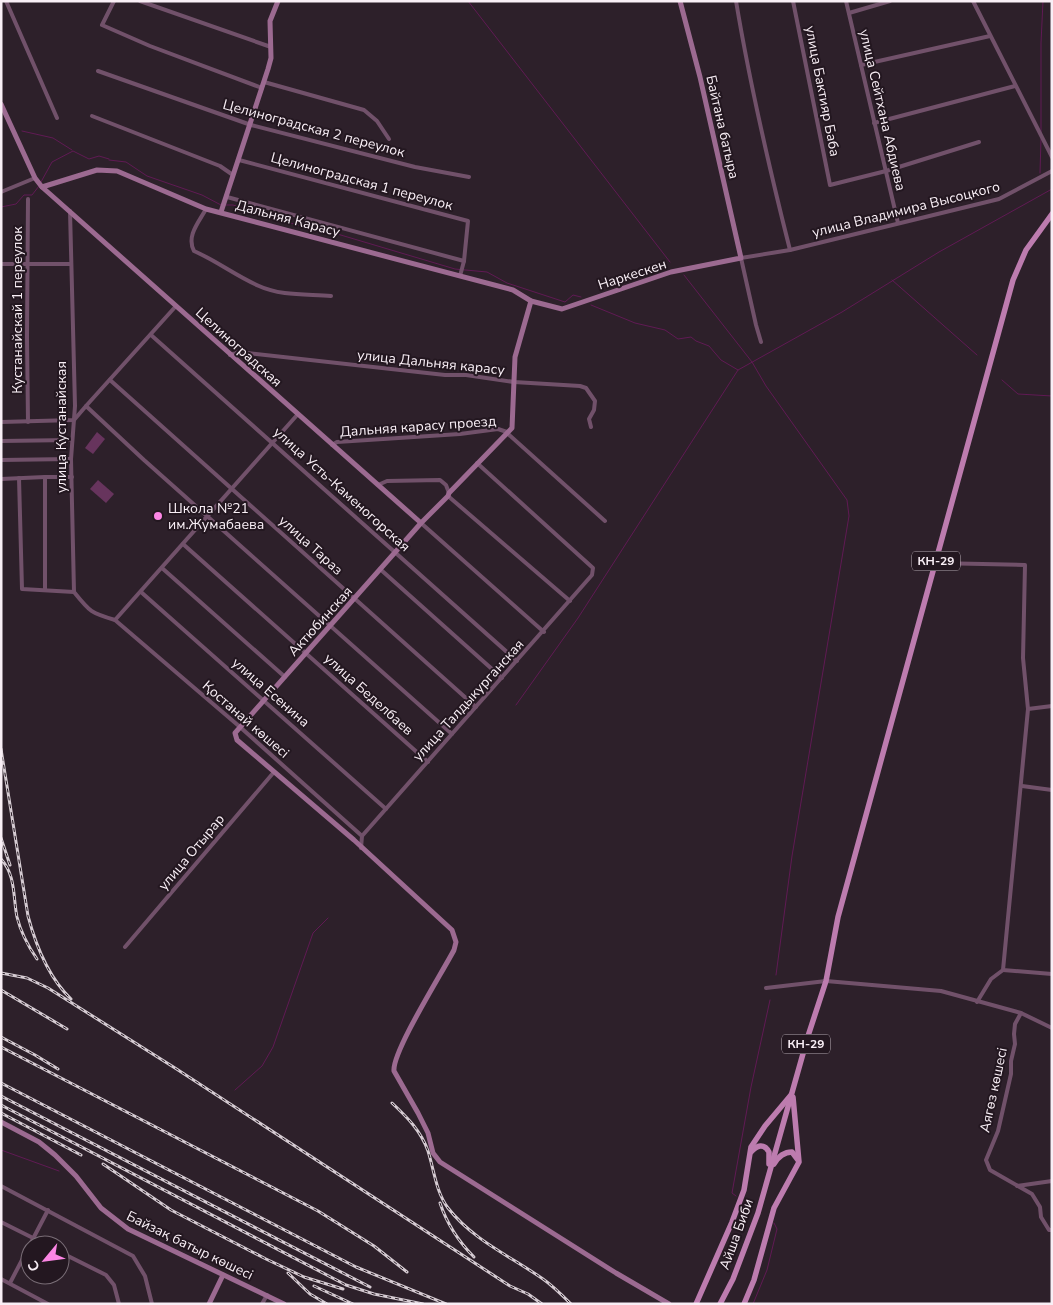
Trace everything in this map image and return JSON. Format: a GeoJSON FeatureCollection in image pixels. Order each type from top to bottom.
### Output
{"type":"FeatureCollection","features":[{"type":"Feature","properties":{"kind":"main road","name":"КН-29"},"geometry":{"type":"LineString","coordinates":[[770,1170],[808,1036],[826,981],[838,916],[1013,280],[1026,250],[1052,214]]}},
{"type":"Feature","properties":{"kind":"main road"},"geometry":{"type":"LineString","coordinates":[[696,1304],[744,1190],[751,1147],[765,1126],[793,1094]]}},
{"type":"Feature","properties":{"kind":"main road"},"geometry":{"type":"LineString","coordinates":[[744,1304],[754,1280],[774,1208],[799,1162],[793,1094]]}},
{"type":"Feature","properties":{"kind":"main road"},"geometry":{"type":"LineString","coordinates":[[749,1154],[756,1147],[760,1146],[767,1149],[769,1152],[770,1170]]}},
{"type":"Feature","properties":{"kind":"main road"},"geometry":{"type":"LineString","coordinates":[[770,1170],[777,1158],[786,1152],[792,1152],[799,1162]]}},
{"type":"Feature","properties":{"kind":"main road","name":"Айша Биби"},"geometry":{"type":"LineString","coordinates":[[720,1304],[746,1248],[770,1170]]}},
{"type":"Feature","properties":{"kind":"street"},"geometry":{"type":"LineString","coordinates":[[6,1],[57,118]]}},
{"type":"Feature","properties":{"kind":"street"},"geometry":{"type":"LineString","coordinates":[[114,1],[102,25],[150,46],[262,88]]}},
{"type":"Feature","properties":{"kind":"street"},"geometry":{"type":"LineString","coordinates":[[140,1],[271,47]]}},
{"type":"Feature","properties":{"kind":"street"},"geometry":{"type":"LineString","coordinates":[[222,210],[268,70],[271,47],[270,21],[278,1]]}},
{"type":"Feature","properties":{"kind":"street","name":"Байтана батыра"},"geometry":{"type":"LineString","coordinates":[[680,1],[742,258]]}},
{"type":"Feature","properties":{"kind":"street"},"geometry":{"type":"LineString","coordinates":[[736,1],[762,138],[790,250]]}},
{"type":"Feature","properties":{"kind":"street","name":"улица Бактияр Баба"},"geometry":{"type":"LineString","coordinates":[[793,1],[830,185],[886,171]]}},
{"type":"Feature","properties":{"kind":"street","name":"улица Сейтхана Абдиева"},"geometry":{"type":"LineString","coordinates":[[846,1],[898,223]]}},
{"type":"Feature","properties":{"kind":"street"},"geometry":{"type":"LineString","coordinates":[[849,13],[890,1]]}},
{"type":"Feature","properties":{"kind":"street"},"geometry":{"type":"LineString","coordinates":[[973,1],[1052,157]]}},
{"type":"Feature","properties":{"kind":"street"},"geometry":{"type":"LineString","coordinates":[[861,65],[990,36]]}},
{"type":"Feature","properties":{"kind":"street","name":"Целиноградская 2 переулок"},"geometry":{"type":"LineString","coordinates":[[98,71],[251,125],[415,168],[469,177]]}},
{"type":"Feature","properties":{"kind":"street"},"geometry":{"type":"LineString","coordinates":[[264,82],[364,110],[377,121],[389,139]]}},
{"type":"Feature","properties":{"kind":"street"},"geometry":{"type":"LineString","coordinates":[[874,123],[1015,86]]}},
{"type":"Feature","properties":{"kind":"street"},"geometry":{"type":"LineString","coordinates":[[1,104],[35,178],[1,192]]}},
{"type":"Feature","properties":{"kind":"street"},"geometry":{"type":"LineString","coordinates":[[92,116],[220,166],[233,174]]}},
{"type":"Feature","properties":{"kind":"street"},"geometry":{"type":"LineString","coordinates":[[886,171],[979,142]]}},
{"type":"Feature","properties":{"kind":"street","name":"Целиноградская 1 переулок"},"geometry":{"type":"LineString","coordinates":[[239,160],[468,221],[464,262]]}},
{"type":"Feature","properties":{"kind":"street","name":"Дальняя Карасу"},"geometry":{"type":"LineString","coordinates":[[42,186],[97,170],[117,171],[206,209],[222,210],[513,290],[531,301]]}},
{"type":"Feature","properties":{"kind":"street","name":"улица Владимира Высоцкого"},"geometry":{"type":"LineString","coordinates":[[742,258],[790,250],[999,199],[1052,171]]}},
{"type":"Feature","properties":{"kind":"street","name":"Целиноградская"},"geometry":{"type":"LineString","coordinates":[[35,178],[230,355],[421,523]]}},
{"type":"Feature","properties":{"kind":"street","name":"Кустанайскай 1 переулок"},"geometry":{"type":"LineString","coordinates":[[28,199],[26,337],[28,422]]}},
{"type":"Feature","properties":{"kind":"street"},"geometry":{"type":"LineString","coordinates":[[226,200],[464,262],[460,276]]}},
{"type":"Feature","properties":{"kind":"street"},"geometry":{"type":"LineString","coordinates":[[206,209],[191,237],[190,244],[194,251],[260,287],[274,291],[332,296]]}},
{"type":"Feature","properties":{"kind":"street","name":"улица Кустанайская"},"geometry":{"type":"LineString","coordinates":[[70,211],[75,406],[71,459],[74,592]]}},
{"type":"Feature","properties":{"kind":"street"},"geometry":{"type":"LineString","coordinates":[[742,258],[761,342]]}},
{"type":"Feature","properties":{"kind":"street","name":"Наркескен"},"geometry":{"type":"LineString","coordinates":[[531,301],[562,309],[671,272],[742,258]]}},
{"type":"Feature","properties":{"kind":"street"},"geometry":{"type":"LineString","coordinates":[[1,264],[71,264]]}},
{"type":"Feature","properties":{"kind":"street"},"geometry":{"type":"LineString","coordinates":[[507,433],[512,428],[516,357],[531,301]]}},
{"type":"Feature","properties":{"kind":"street"},"geometry":{"type":"LineString","coordinates":[[1,422],[74,420],[176,306]]}},
{"type":"Feature","properties":{"kind":"street","name":"улица Усть-Каменогорская"},"geometry":{"type":"LineString","coordinates":[[151,335],[517,661]]}},
{"type":"Feature","properties":{"kind":"street","name":"улица Дальняя карасу"},"geometry":{"type":"LineString","coordinates":[[230,355],[239,352],[445,375],[466,375],[514,382],[586,388],[595,401],[594,410],[589,419],[591,427]]}},
{"type":"Feature","properties":{"kind":"street","name":"улица Тараз"},"geometry":{"type":"LineString","coordinates":[[110,380],[476,707]]}},
{"type":"Feature","properties":{"kind":"street"},"geometry":{"type":"LineString","coordinates":[[86,406],[144,460],[452,734]]}},
{"type":"Feature","properties":{"kind":"street"},"geometry":{"type":"LineString","coordinates":[[19,478],[22,589],[74,592],[87,609],[96,615],[115,620],[298,414]]}},
{"type":"Feature","properties":{"kind":"street","name":"Дальняя карасу проезд"},"geometry":{"type":"LineString","coordinates":[[332,445],[337,442],[460,434],[498,429],[507,433],[605,521]]}},
{"type":"Feature","properties":{"kind":"street","name":"Актюбинская"},"geometry":{"type":"LineString","coordinates":[[274,772],[237,740],[235,733],[421,523],[507,433]]}},
{"type":"Feature","properties":{"kind":"street"},"geometry":{"type":"LineString","coordinates":[[1,440],[72,440]]}},
{"type":"Feature","properties":{"kind":"street"},"geometry":{"type":"LineString","coordinates":[[1,460],[71,459]]}},
{"type":"Feature","properties":{"kind":"street","name":"улица Талдыкурганская"},"geometry":{"type":"LineString","coordinates":[[362,836],[592,576],[593,568],[477,463]]}},
{"type":"Feature","properties":{"kind":"street"},"geometry":{"type":"LineString","coordinates":[[45,477],[46,590]]}},
{"type":"Feature","properties":{"kind":"street"},"geometry":{"type":"LineString","coordinates":[[1,479],[72,478]]}},
{"type":"Feature","properties":{"kind":"street"},"geometry":{"type":"LineString","coordinates":[[378,485],[387,481],[440,480],[446,485],[448,494],[570,601]]}},
{"type":"Feature","properties":{"kind":"street"},"geometry":{"type":"LineString","coordinates":[[421,523],[544,632]]}},
{"type":"Feature","properties":{"kind":"street","name":"улица Беделбаев"},"geometry":{"type":"LineString","coordinates":[[184,544],[428,762]]}},
{"type":"Feature","properties":{"kind":"street"},"geometry":{"type":"LineString","coordinates":[[935,563],[1025,565],[1023,658],[1028,709],[1004,970]]}},
{"type":"Feature","properties":{"kind":"street","name":"улица Есенина"},"geometry":{"type":"LineString","coordinates":[[162,568],[285,677]]}},
{"type":"Feature","properties":{"kind":"street"},"geometry":{"type":"LineString","coordinates":[[380,569],[502,678]]}},
{"type":"Feature","properties":{"kind":"street","name":"улица Есенина"},"geometry":{"type":"LineString","coordinates":[[141,592],[386,809]]}},
{"type":"Feature","properties":{"kind":"street","name":"Қостанай көшесі"},"geometry":{"type":"LineString","coordinates":[[115,620],[240,727],[362,836]]}},
{"type":"Feature","properties":{"kind":"street"},"geometry":{"type":"LineString","coordinates":[[1028,709],[1052,706]]}},
{"type":"Feature","properties":{"kind":"street"},"geometry":{"type":"LineString","coordinates":[[274,772],[452,930],[455,938],[454,950],[404,1039],[393,1065],[394,1072],[428,1133],[433,1153],[440,1162],[616,1273],[669,1304]]}},
{"type":"Feature","properties":{"kind":"street","name":"улица Отырар"},"geometry":{"type":"LineString","coordinates":[[126,947],[274,772]]}},
{"type":"Feature","properties":{"kind":"street"},"geometry":{"type":"LineString","coordinates":[[1022,786],[1052,790]]}},
{"type":"Feature","properties":{"kind":"street"},"geometry":{"type":"LineString","coordinates":[[361,848],[362,836]]}},
{"type":"Feature","properties":{"kind":"street"},"geometry":{"type":"LineString","coordinates":[[977,1002],[991,979],[1004,970],[1052,974]]}},
{"type":"Feature","properties":{"kind":"street"},"geometry":{"type":"LineString","coordinates":[[766,988],[826,981],[941,991],[1021,1013],[1052,1028]]}},
{"type":"Feature","properties":{"kind":"street","name":"Аягөз көшесі"},"geometry":{"type":"LineString","coordinates":[[1021,1013],[1015,1024],[1015,1044],[1011,1061],[1011,1074],[998,1131],[986,1160],[990,1170],[1032,1194],[1040,1207],[1041,1217],[1049,1230],[1052,1230]]}},
{"type":"Feature","properties":{"kind":"street","name":"Байзақ батыр көшесі"},"geometry":{"type":"LineString","coordinates":[[1,1122],[39,1142],[55,1154],[76,1176],[100,1208],[128,1230],[284,1304]]}},
{"type":"Feature","properties":{"kind":"street"},"geometry":{"type":"LineString","coordinates":[[1017,1186],[1052,1181]]}},
{"type":"Feature","properties":{"kind":"street"},"geometry":{"type":"LineString","coordinates":[[1,1186],[133,1256],[145,1276],[152,1304]]}},
{"type":"Feature","properties":{"kind":"street"},"geometry":{"type":"LineString","coordinates":[[35,1235],[48,1210]]}},
{"type":"Feature","properties":{"kind":"street"},"geometry":{"type":"LineString","coordinates":[[1,1222],[27,1235]]}},
{"type":"Feature","properties":{"kind":"street"},"geometry":{"type":"LineString","coordinates":[[70,1257],[106,1275],[114,1284],[119,1304]]}},
{"type":"Feature","properties":{"kind":"street"},"geometry":{"type":"LineString","coordinates":[[10,1284],[20,1264]]}},
{"type":"Feature","properties":{"kind":"street"},"geometry":{"type":"LineString","coordinates":[[208,1304],[224,1275]]}},
{"type":"Feature","properties":{"kind":"street"},"geometry":{"type":"LineString","coordinates":[[1,1279],[48,1304]]}},
{"type":"Feature","properties":{"kind":"street"},"geometry":{"type":"LineString","coordinates":[[262,1304],[267,1295]]}},
{"type":"Feature","properties":{"kind":"shaded area"},"geometry":{"type":"Polygon","coordinates":[[[97,432],[105,439],[93,454],[85,448],[97,432]]]}},
{"type":"Feature","properties":{"kind":"shaded area"},"geometry":{"type":"Polygon","coordinates":[[[98,480],[114,494],[106,503],[90,489],[98,480]]]}},
{"type":"Feature","properties":{"kind":"waterway"},"geometry":{"type":"LineString","coordinates":[[468,1],[670,262]]}},
{"type":"Feature","properties":{"kind":"waterway"},"geometry":{"type":"LineString","coordinates":[[1041,133],[1043,1]]}},
{"type":"Feature","properties":{"kind":"waterway"},"geometry":{"type":"LineString","coordinates":[[22,131],[53,138],[72,150]]}},
{"type":"Feature","properties":{"kind":"waterway"},"geometry":{"type":"LineString","coordinates":[[1040,173],[1041,139]]}},
{"type":"Feature","properties":{"kind":"waterway"},"geometry":{"type":"LineString","coordinates":[[41,182],[52,162],[73,151],[89,159],[99,156],[109,159]]}},
{"type":"Feature","properties":{"kind":"waterway"},"geometry":{"type":"LineString","coordinates":[[109,160],[126,162],[147,176],[202,195],[221,205]]}},
{"type":"Feature","properties":{"kind":"waterway"},"geometry":{"type":"LineString","coordinates":[[1,207],[16,204],[24,195],[32,195],[39,186]]}},
{"type":"Feature","properties":{"kind":"waterway"},"geometry":{"type":"LineString","coordinates":[[516,705],[578,618],[738,370],[842,312],[939,252],[1052,189]]}},
{"type":"Feature","properties":{"kind":"waterway"},"geometry":{"type":"LineString","coordinates":[[225,205],[233,205],[297,225],[334,233],[455,269],[487,272],[507,283],[565,302],[573,295],[581,297]]}},
{"type":"Feature","properties":{"kind":"waterway"},"geometry":{"type":"LineString","coordinates":[[684,275],[752,362],[766,386],[847,500],[849,516],[792,856],[776,975]]}},
{"type":"Feature","properties":{"kind":"waterway"},"geometry":{"type":"LineString","coordinates":[[892,280],[977,355]]}},
{"type":"Feature","properties":{"kind":"waterway"},"geometry":{"type":"LineString","coordinates":[[591,305],[635,323],[665,330],[678,339],[691,337],[709,346],[721,360],[738,370]]}},
{"type":"Feature","properties":{"kind":"waterway"},"geometry":{"type":"LineString","coordinates":[[1002,380],[1018,394],[1052,396]]}},
{"type":"Feature","properties":{"kind":"waterway"},"geometry":{"type":"LineString","coordinates":[[235,1090],[262,1066],[273,1047],[313,933],[328,918]]}},
{"type":"Feature","properties":{"kind":"waterway"},"geometry":{"type":"LineString","coordinates":[[736,1196],[732,1193],[751,1087],[770,1000]]}},
{"type":"Feature","properties":{"kind":"waterway"},"geometry":{"type":"LineString","coordinates":[[1,1150],[59,1171]]}},
{"type":"Feature","properties":{"kind":"waterway"},"geometry":{"type":"LineString","coordinates":[[753,1304],[767,1270],[777,1229],[774,1223]]}},
{"type":"Feature","properties":{"kind":"railway"},"geometry":{"type":"LineString","coordinates":[[1,749],[28,916],[35,939],[49,971],[71,999]]}},
{"type":"Feature","properties":{"kind":"railway"},"geometry":{"type":"LineString","coordinates":[[1,838],[10,865]]}},
{"type":"Feature","properties":{"kind":"railway"},"geometry":{"type":"LineString","coordinates":[[1,859],[12,879],[17,917],[28,944],[37,959]]}},
{"type":"Feature","properties":{"kind":"railway"},"geometry":{"type":"LineString","coordinates":[[1,973],[27,978],[48,988],[175,1068],[510,1286],[528,1294],[542,1304]]}},
{"type":"Feature","properties":{"kind":"railway"},"geometry":{"type":"LineString","coordinates":[[1,990],[67,1029]]}},
{"type":"Feature","properties":{"kind":"railway"},"geometry":{"type":"LineString","coordinates":[[1,1037],[58,1069]]}},
{"type":"Feature","properties":{"kind":"railway"},"geometry":{"type":"LineString","coordinates":[[1,1047],[318,1211],[374,1246],[407,1272]]}},
{"type":"Feature","properties":{"kind":"railway"},"geometry":{"type":"LineString","coordinates":[[1,1083],[356,1267],[446,1304]]}},
{"type":"Feature","properties":{"kind":"railway"},"geometry":{"type":"LineString","coordinates":[[1,1096],[370,1287]]}},
{"type":"Feature","properties":{"kind":"railway"},"geometry":{"type":"LineString","coordinates":[[392,1103],[422,1137],[441,1195],[448,1208],[480,1238],[547,1282],[571,1304]]}},
{"type":"Feature","properties":{"kind":"railway"},"geometry":{"type":"LineString","coordinates":[[1,1105],[346,1285],[374,1294],[423,1304]]}},
{"type":"Feature","properties":{"kind":"railway"},"geometry":{"type":"LineString","coordinates":[[1,1113],[81,1155]]}},
{"type":"Feature","properties":{"kind":"railway"},"geometry":{"type":"LineString","coordinates":[[103,1164],[171,1210],[304,1277],[343,1289]]}},
{"type":"Feature","properties":{"kind":"railway"},"geometry":{"type":"LineString","coordinates":[[440,1203],[454,1232],[474,1257]]}},
{"type":"Feature","properties":{"kind":"railway"},"geometry":{"type":"LineString","coordinates":[[288,1273],[310,1294],[327,1304]]}},
{"type":"Feature","properties":{"kind":"railway"},"geometry":{"type":"LineString","coordinates":[[314,1286],[353,1304]]}},
{"type":"Feature","properties":{"kind":"place","name":"Школа №21 им.Жумабаева"},"geometry":{"type":"Point","coordinates":[158,516]}}]}
